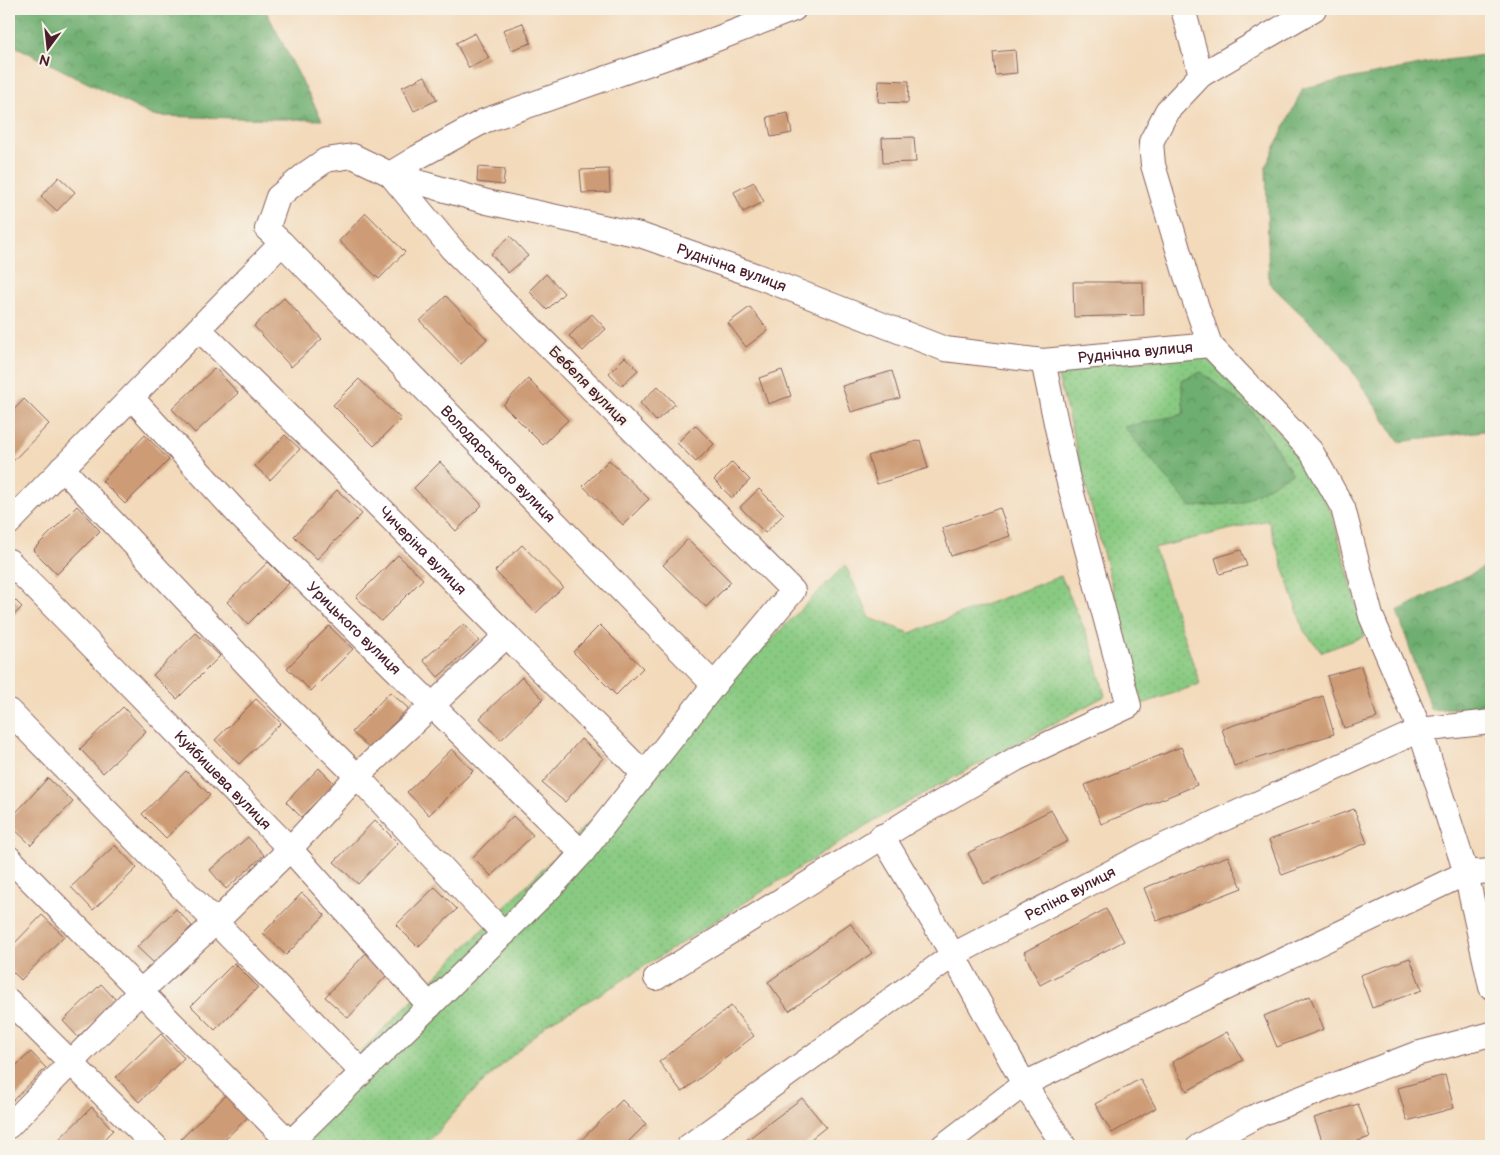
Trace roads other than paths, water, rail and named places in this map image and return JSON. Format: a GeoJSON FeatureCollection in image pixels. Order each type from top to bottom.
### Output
{"type":"FeatureCollection","features":[{"type":"Feature","properties":{"kind":"street"},"geometry":{"type":"LineString","coordinates":[[390,174],[484,121],[693,48],[794,9]]}},
{"type":"Feature","properties":{"kind":"street"},"geometry":{"type":"LineString","coordinates":[[1183,9],[1200,75]]}},
{"type":"Feature","properties":{"kind":"street","name":"Руднічна вулиця"},"geometry":{"type":"LineString","coordinates":[[390,174],[487,202],[640,235],[758,276],[945,349],[1044,361],[1210,345],[1186,276],[1153,165],[1151,142],[1167,111],[1200,75],[1314,9]]}},
{"type":"Feature","properties":{"kind":"street","name":"Володарського вулиця"},"geometry":{"type":"LineString","coordinates":[[390,174],[353,156],[326,160],[278,197],[267,229],[282,242],[714,686]]}},
{"type":"Feature","properties":{"kind":"street","name":"Бебеля вулиця"},"geometry":{"type":"LineString","coordinates":[[390,174],[452,248],[793,591],[714,686]]}},
{"type":"Feature","properties":{"kind":"street"},"geometry":{"type":"LineString","coordinates":[[9,523],[282,242]]}},
{"type":"Feature","properties":{"kind":"street","name":"Чичеріна вулиця"},"geometry":{"type":"LineString","coordinates":[[199,329],[336,463],[644,774]]}},
{"type":"Feature","properties":{"kind":"street"},"geometry":{"type":"LineString","coordinates":[[1210,345],[1310,451],[1343,508],[1372,616],[1420,730],[1466,873],[1491,987]]}},
{"type":"Feature","properties":{"kind":"street"},"geometry":{"type":"LineString","coordinates":[[656,978],[882,836],[1016,759],[1129,706],[1067,474],[1044,361]]}},
{"type":"Feature","properties":{"kind":"street","name":"Урицького вулиця"},"geometry":{"type":"LineString","coordinates":[[132,398],[241,517],[582,853]]}},
{"type":"Feature","properties":{"kind":"street"},"geometry":{"type":"LineString","coordinates":[[62,468],[280,699],[357,776],[504,934]]}},
{"type":"Feature","properties":{"kind":"street","name":"Куйбишева вулиця"},"geometry":{"type":"LineString","coordinates":[[9,561],[290,849],[430,1006]]}},
{"type":"Feature","properties":{"kind":"street"},"geometry":{"type":"LineString","coordinates":[[9,1126],[141,991],[216,922],[290,849],[357,776],[507,635]]}},
{"type":"Feature","properties":{"kind":"street"},"geometry":{"type":"LineString","coordinates":[[9,858],[289,1144],[554,884],[582,853],[714,686]]}},
{"type":"Feature","properties":{"kind":"street"},"geometry":{"type":"LineString","coordinates":[[9,711],[362,1072]]}},
{"type":"Feature","properties":{"kind":"street","name":"Рєпіна вулиця"},"geometry":{"type":"LineString","coordinates":[[689,1146],[953,955],[1148,853],[1420,730],[1491,722]]}},
{"type":"Feature","properties":{"kind":"street"},"geometry":{"type":"LineString","coordinates":[[882,836],[953,955],[1024,1084],[1064,1146]]}},
{"type":"Feature","properties":{"kind":"street"},"geometry":{"type":"LineString","coordinates":[[943,1146],[1024,1084],[1466,873],[1491,871]]}},
{"type":"Feature","properties":{"kind":"street"},"geometry":{"type":"LineString","coordinates":[[9,1001],[155,1146]]}},
{"type":"Feature","properties":{"kind":"street"},"geometry":{"type":"LineString","coordinates":[[1199,1146],[1260,1114],[1407,1057],[1491,1034]]}}]}
